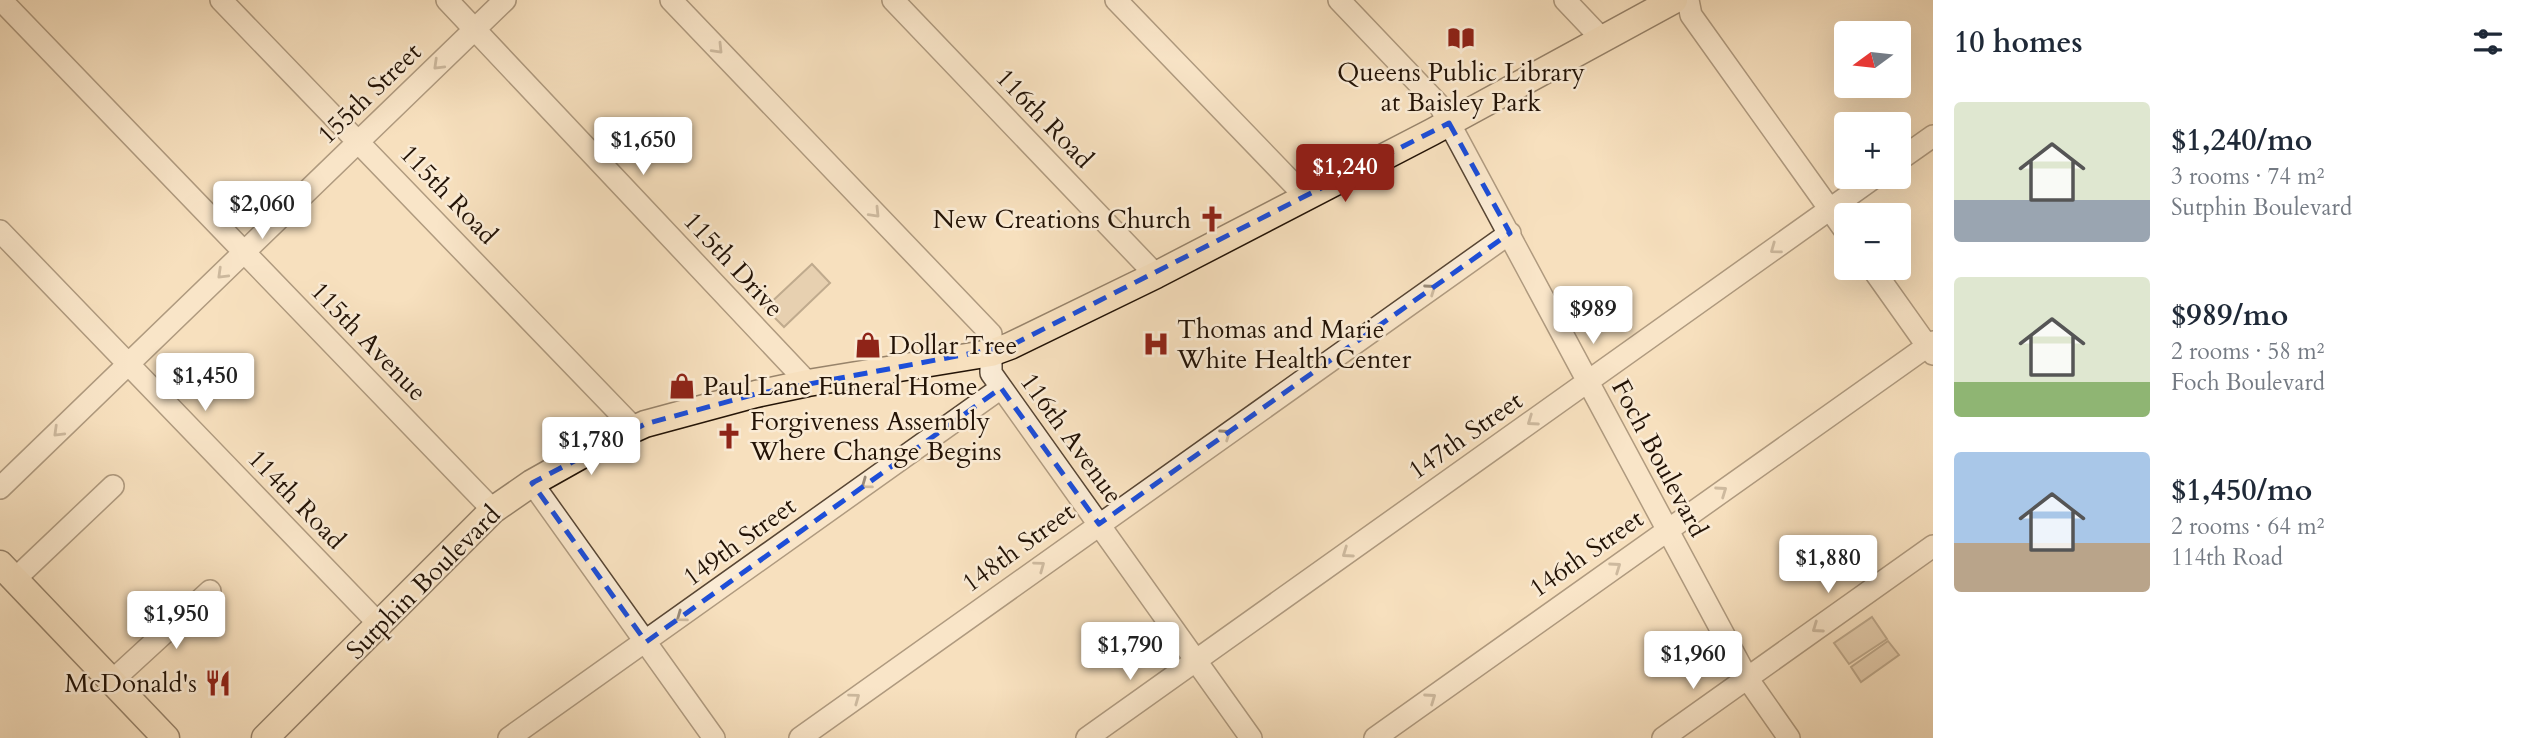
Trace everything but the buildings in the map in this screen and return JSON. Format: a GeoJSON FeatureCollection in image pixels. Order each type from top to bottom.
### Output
{"type":"FeatureCollection","features":[{"type":"Feature","properties":{"kind":"main road","name":"Sutphin Boulevard"},"geometry":{"type":"LineString","coordinates":[[265,738],[493,510],[532,483],[634,428],[755,394],[991,353],[1010,346],[1156,275],[1449,123],[1674,0]]}},
{"type":"Feature","properties":{"kind":"main road"},"geometry":{"type":"LineString","coordinates":[[7,571],[166,738]]}},
{"type":"Feature","properties":{"kind":"street","name":"115th Avenue"},"geometry":{"type":"LineString","coordinates":[[1,0],[493,510]]}},
{"type":"Feature","properties":{"kind":"street","name":"115th Road"},"geometry":{"type":"LineString","coordinates":[[221,0],[634,428]]}},
{"type":"Feature","properties":{"kind":"street","name":"115th Drive"},"geometry":{"type":"LineString","coordinates":[[447,0],[808,383]]}},
{"type":"Feature","properties":{"kind":"street","name":"155th Street"},"geometry":{"type":"LineString","coordinates":[[0,488],[505,0]]}},
{"type":"Feature","properties":{"kind":"street","name":"116th Avenue"},"geometry":{"type":"LineString","coordinates":[[671,0],[991,334],[991,373],[1251,738]]}},
{"type":"Feature","properties":{"kind":"street","name":"116th Road"},"geometry":{"type":"LineString","coordinates":[[893,0],[1156,275]]}},
{"type":"Feature","properties":{"kind":"street"},"geometry":{"type":"LineString","coordinates":[[1116,0],[1306,197]]}},
{"type":"Feature","properties":{"kind":"street","name":"Foch Boulevard"},"geometry":{"type":"LineString","coordinates":[[1339,0],[1440,106],[1747,678],[1789,738]]}},
{"type":"Feature","properties":{"kind":"street"},"geometry":{"type":"LineString","coordinates":[[1565,0],[1603,40]]}},
{"type":"Feature","properties":{"kind":"street"},"geometry":{"type":"LineString","coordinates":[[1688,0],[1691,15],[1834,215]]}},
{"type":"Feature","properties":{"kind":"street"},"geometry":{"type":"LineString","coordinates":[[1911,152],[1933,136]]}},
{"type":"Feature","properties":{"kind":"street","name":"147th Street"},"geometry":{"type":"LineString","coordinates":[[1087,738],[1858,189]]}},
{"type":"Feature","properties":{"kind":"street","name":"114th Road"},"geometry":{"type":"LineString","coordinates":[[0,231],[379,624]]}},
{"type":"Feature","properties":{"kind":"street","name":"148th Street"},"geometry":{"type":"LineString","coordinates":[[800,738],[1510,233]]}},
{"type":"Feature","properties":{"kind":"street"},"geometry":{"type":"LineString","coordinates":[[1881,280],[1931,347]]}},
{"type":"Feature","properties":{"kind":"street","name":"146th Street"},"geometry":{"type":"LineString","coordinates":[[1375,738],[1931,347]]}},
{"type":"Feature","properties":{"kind":"street","name":"149th Street"},"geometry":{"type":"LineString","coordinates":[[509,738],[1001,388]]}},
{"type":"Feature","properties":{"kind":"street"},"geometry":{"type":"LineString","coordinates":[[532,483],[714,738]]}},
{"type":"Feature","properties":{"kind":"street"},"geometry":{"type":"LineString","coordinates":[[7,571],[113,486]]}},
{"type":"Feature","properties":{"kind":"street"},"geometry":{"type":"LineString","coordinates":[[1663,738],[1933,546]]}},
{"type":"Feature","properties":{"kind":"street"},"geometry":{"type":"LineString","coordinates":[[113,681],[210,591]]}},
{"type":"Feature","properties":{"kind":"highlighted area"},"geometry":{"type":"Polygon","coordinates":[[[1449,123],[1510,233],[1099,524],[1001,388],[646,642],[532,483],[645,424],[756,394],[1010,346],[1449,123]]]}},
{"type":"Feature","properties":{"kind":"shaded area"},"geometry":{"type":"Polygon","coordinates":[[[812,264],[830,283],[784,327],[765,308],[812,264]]]}},
{"type":"Feature","properties":{"kind":"shaded area"},"geometry":{"type":"Polygon","coordinates":[[[1872,617],[1887,639],[1849,664],[1834,643],[1872,617]]]}},
{"type":"Feature","properties":{"kind":"shaded area"},"geometry":{"type":"Polygon","coordinates":[[[1888,641],[1899,655],[1861,682],[1851,667],[1888,641]]]}},
{"type":"Feature","properties":{"kind":"place","name":"Queens Public Library at Baisley Park"},"geometry":{"type":"Point","coordinates":[1461,38]}},
{"type":"Feature","properties":{"kind":"place","name":"New Creations Church"},"geometry":{"type":"Point","coordinates":[1212,219]}},
{"type":"Feature","properties":{"kind":"place","name":"Thomas and Marie White Health Center"},"geometry":{"type":"Point","coordinates":[1156,344]}},
{"type":"Feature","properties":{"kind":"place","name":"Dollar Tree"},"geometry":{"type":"Point","coordinates":[868,345]}},
{"type":"Feature","properties":{"kind":"place","name":"Paul Lane Funeral Home"},"geometry":{"type":"Point","coordinates":[682,386]}},
{"type":"Feature","properties":{"kind":"place","name":"Forgiveness Assembly Where Change Begins"},"geometry":{"type":"Point","coordinates":[729,436]}},
{"type":"Feature","properties":{"kind":"place","name":"McDonald's"},"geometry":{"type":"Point","coordinates":[218,683]}}]}
